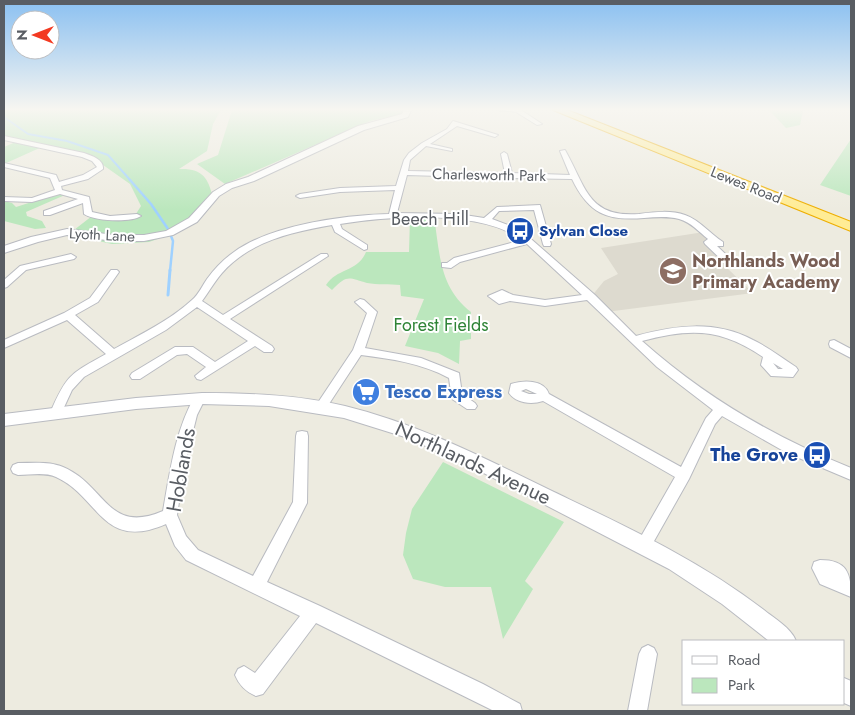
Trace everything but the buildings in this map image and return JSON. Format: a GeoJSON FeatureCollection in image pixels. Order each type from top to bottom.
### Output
{"type":"FeatureCollection","features":[{"type":"Feature","properties":{"kind":"highway","name":"Lewes Road"},"geometry":{"type":"LineString","coordinates":[[642,143],[851,227]]}},
{"type":"Feature","properties":{"kind":"street"},"geometry":{"type":"LineString","coordinates":[[4,199],[16,202],[32,201],[58,188],[78,181],[101,168],[96,160],[84,155],[30,143]]}},
{"type":"Feature","properties":{"kind":"street","name":"Lyoth Lane"},"geometry":{"type":"LineString","coordinates":[[4,250],[35,239],[67,232],[114,238],[144,238],[169,233],[193,220],[216,194],[230,186],[251,179],[328,143]]}},
{"type":"Feature","properties":{"kind":"street"},"geometry":{"type":"LineString","coordinates":[[392,217],[407,160],[412,152],[424,144],[446,150]]}},
{"type":"Feature","properties":{"kind":"street"},"geometry":{"type":"LineString","coordinates":[[566,153],[574,176],[583,192],[600,210],[619,217],[660,214],[681,216],[694,223],[717,243],[708,242],[731,264]]}},
{"type":"Feature","properties":{"kind":"street"},"geometry":{"type":"LineString","coordinates":[[504,154],[509,177]]}},
{"type":"Feature","properties":{"kind":"street"},"geometry":{"type":"LineString","coordinates":[[6,163],[53,178],[58,188],[86,199]]}},
{"type":"Feature","properties":{"kind":"street","name":"Charlesworth Park"},"geometry":{"type":"LineString","coordinates":[[403,173],[509,177],[574,176]]}},
{"type":"Feature","properties":{"kind":"street"},"geometry":{"type":"LineString","coordinates":[[304,207],[299,194],[340,190],[400,188]]}},
{"type":"Feature","properties":{"kind":"street"},"geometry":{"type":"LineString","coordinates":[[47,213],[86,199]]}},
{"type":"Feature","properties":{"kind":"street"},"geometry":{"type":"LineString","coordinates":[[86,199],[88,214],[110,218],[137,216]]}},
{"type":"Feature","properties":{"kind":"street"},"geometry":{"type":"LineString","coordinates":[[487,220],[497,209],[537,207],[547,244]]}},
{"type":"Feature","properties":{"kind":"street","name":"Beech Hill"},"geometry":{"type":"LineString","coordinates":[[56,413],[74,378],[168,324],[196,302],[229,260],[255,243],[304,227],[335,222],[392,217],[462,216],[487,220],[512,230],[528,241],[591,297],[675,378],[720,410],[775,441],[851,474]]}},
{"type":"Feature","properties":{"kind":"street"},"geometry":{"type":"LineString","coordinates":[[335,222],[338,230],[364,247]]}},
{"type":"Feature","properties":{"kind":"street"},"geometry":{"type":"LineString","coordinates":[[445,265],[448,266],[455,258],[528,241]]}},
{"type":"Feature","properties":{"kind":"street"},"geometry":{"type":"LineString","coordinates":[[223,319],[285,273],[324,256]]}},
{"type":"Feature","properties":{"kind":"street"},"geometry":{"type":"LineString","coordinates":[[4,285],[21,267],[71,257]]}},
{"type":"Feature","properties":{"kind":"street"},"geometry":{"type":"LineString","coordinates":[[4,344],[68,315],[94,300],[114,272]]}},
{"type":"Feature","properties":{"kind":"street"},"geometry":{"type":"LineString","coordinates":[[510,298],[545,303],[591,297]]}},
{"type":"Feature","properties":{"kind":"street"},"geometry":{"type":"LineString","coordinates":[[196,302],[268,349]]}},
{"type":"Feature","properties":{"kind":"street"},"geometry":{"type":"LineString","coordinates":[[321,407],[358,351],[372,312],[360,302]]}},
{"type":"Feature","properties":{"kind":"street"},"geometry":{"type":"LineString","coordinates":[[68,315],[113,354]]}},
{"type":"Feature","properties":{"kind":"street"},"geometry":{"type":"LineString","coordinates":[[634,340],[664,332],[702,329],[735,336],[749,342],[769,356]]}},
{"type":"Feature","properties":{"kind":"street"},"geometry":{"type":"LineString","coordinates":[[201,376],[255,340]]}},
{"type":"Feature","properties":{"kind":"street"},"geometry":{"type":"LineString","coordinates":[[834,344],[849,349]]}},
{"type":"Feature","properties":{"kind":"street"},"geometry":{"type":"LineString","coordinates":[[136,376],[175,351],[189,350],[214,367]]}},
{"type":"Feature","properties":{"kind":"street"},"geometry":{"type":"LineString","coordinates":[[358,351],[394,356],[438,366],[455,376],[456,396],[471,406]]}},
{"type":"Feature","properties":{"kind":"street"},"geometry":{"type":"LineString","coordinates":[[543,396],[684,475]]}},
{"type":"Feature","properties":{"kind":"street","name":"Northlands Avenue"},"geometry":{"type":"LineString","coordinates":[[4,420],[138,402],[199,399],[270,400],[321,407],[381,421],[433,441],[644,545],[694,573],[744,608],[784,640]]}},
{"type":"Feature","properties":{"kind":"street","name":"Hoblands"},"geometry":{"type":"LineString","coordinates":[[199,399],[191,415],[178,463],[170,515],[180,541],[192,556],[314,612],[511,711]]}},
{"type":"Feature","properties":{"kind":"street"},"geometry":{"type":"LineString","coordinates":[[644,545],[684,475],[701,437],[720,410]]}},
{"type":"Feature","properties":{"kind":"street"},"geometry":{"type":"LineString","coordinates":[[256,586],[300,503],[302,436]]}},
{"type":"Feature","properties":{"kind":"street"},"geometry":{"type":"LineString","coordinates":[[18,469],[59,471],[81,485],[110,517],[123,523],[143,526],[170,515]]}},
{"type":"Feature","properties":{"kind":"street"},"geometry":{"type":"LineString","coordinates":[[244,675],[256,687],[314,612]]}},
{"type":"Feature","properties":{"kind":"street"},"geometry":{"type":"LineString","coordinates":[[637,711],[648,654]]}},
{"type":"Feature","properties":{"kind":"shaded area","name":"Northlands Wood Primary Academy"},"geometry":{"type":"Polygon","coordinates":[[[704,232],[708,242],[731,264],[727,268],[753,293],[606,312],[591,297],[604,281],[618,274],[601,248],[704,232]]]}},
{"type":"Feature","properties":{"kind":"green space"},"geometry":{"type":"Polygon","coordinates":[[[12,143],[209,143],[207,151],[179,169],[193,170],[203,175],[209,184],[213,198],[183,230],[149,242],[112,244],[85,238],[74,230],[92,216],[134,217],[141,206],[130,184],[96,160],[44,146],[4,164],[4,147],[12,143]]]}},
{"type":"Feature","properties":{"kind":"green space"},"geometry":{"type":"Polygon","coordinates":[[[222,143],[319,143],[225,184],[197,164],[218,155],[222,143]]]}},
{"type":"Feature","properties":{"kind":"green space"},"geometry":{"type":"Polygon","coordinates":[[[848,143],[851,143],[851,196],[820,185],[848,143]]]}},
{"type":"Feature","properties":{"kind":"green space"},"geometry":{"type":"Polygon","coordinates":[[[60,193],[65,195],[26,212],[27,216],[42,221],[46,228],[35,229],[4,221],[4,201],[12,203],[16,207],[60,193]]]}},
{"type":"Feature","properties":{"kind":"green space","name":"Forest Fields"},"geometry":{"type":"Polygon","coordinates":[[[434,217],[440,257],[447,281],[460,302],[471,312],[471,339],[460,341],[459,364],[438,353],[405,346],[424,299],[401,296],[400,285],[371,284],[345,279],[332,290],[326,285],[336,275],[358,263],[366,252],[409,252],[410,218],[434,217]]]}},
{"type":"Feature","properties":{"kind":"green space"},"geometry":{"type":"Polygon","coordinates":[[[443,462],[564,522],[525,581],[533,589],[503,639],[491,587],[445,587],[413,579],[403,555],[412,509],[443,462]]]}},
{"type":"Feature","properties":{"kind":"waterway"},"geometry":{"type":"LineString","coordinates":[[74,143],[108,155],[131,181]]}},
{"type":"Feature","properties":{"kind":"waterway"},"geometry":{"type":"LineString","coordinates":[[130,180],[151,204],[168,229]]}},
{"type":"Feature","properties":{"kind":"waterway"},"geometry":{"type":"LineString","coordinates":[[170,271],[173,241],[171,236]]}},
{"type":"Feature","properties":{"kind":"waterway"},"geometry":{"type":"LineString","coordinates":[[168,295],[170,270]]}},
{"type":"Feature","properties":{"kind":"place","name":"Sylvan Close"},"geometry":{"type":"Point","coordinates":[520,231]}},
{"type":"Feature","properties":{"kind":"place","name":"Northlands Wood Primary Academy"},"geometry":{"type":"Point","coordinates":[673,271]}},
{"type":"Feature","properties":{"kind":"place","name":"Tesco Express"},"geometry":{"type":"Point","coordinates":[366,392]}},
{"type":"Feature","properties":{"kind":"place","name":"The Grove"},"geometry":{"type":"Point","coordinates":[817,455]}}]}
